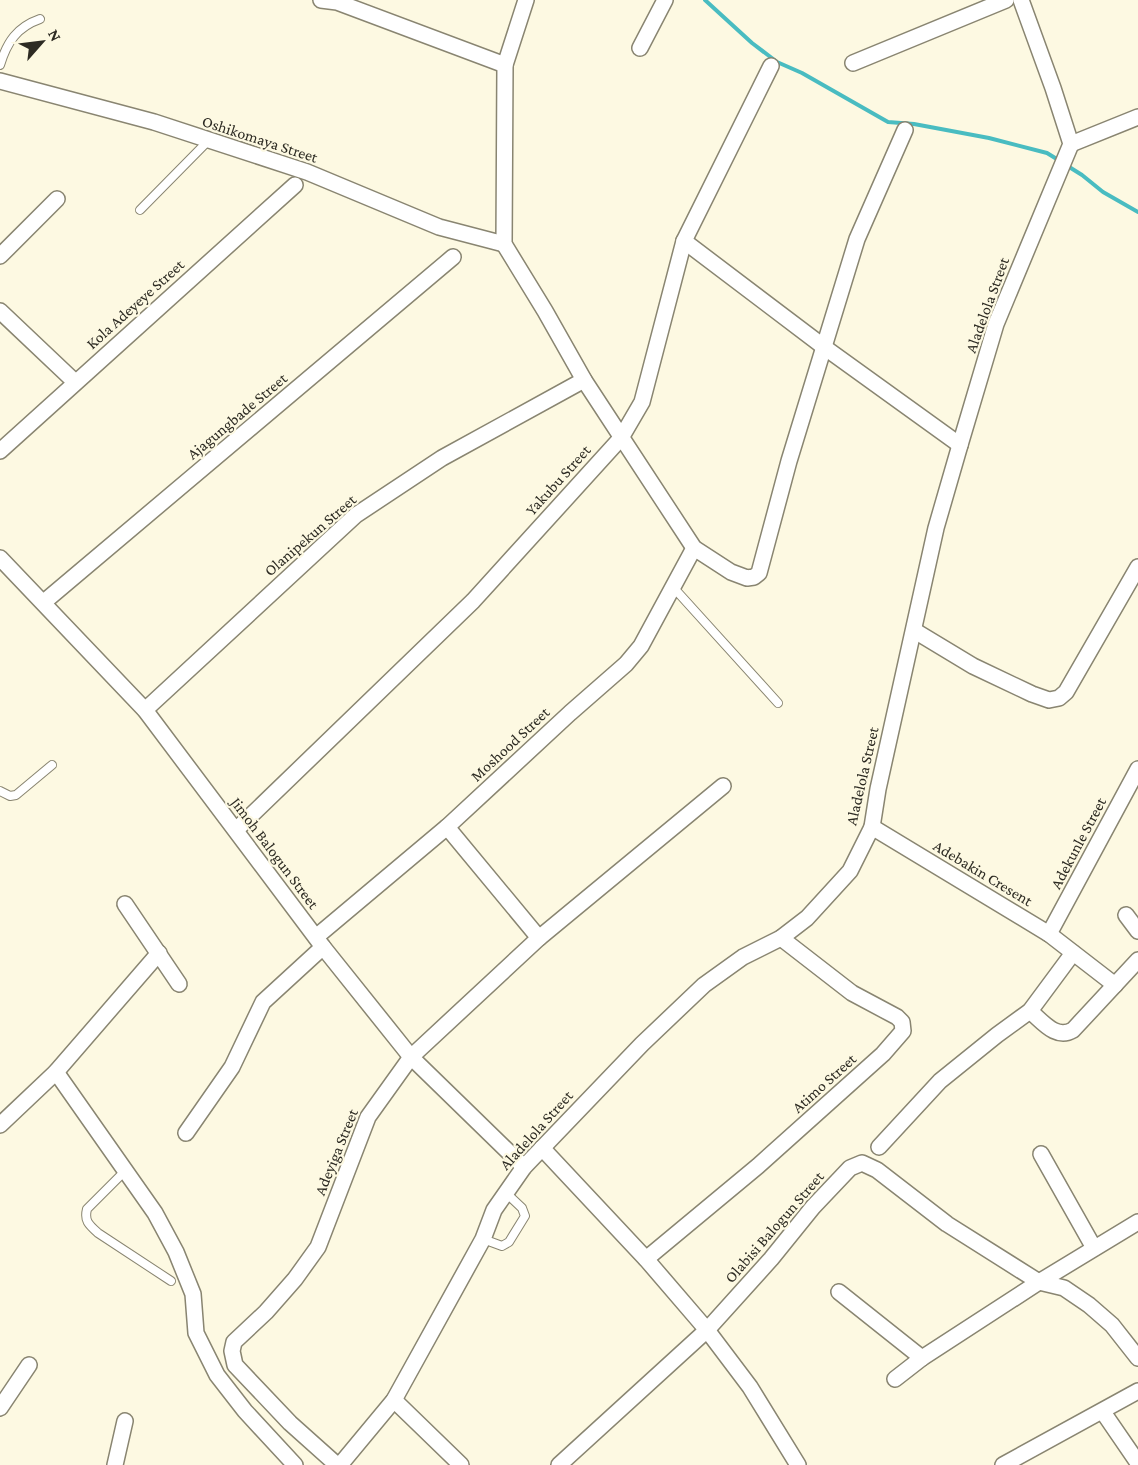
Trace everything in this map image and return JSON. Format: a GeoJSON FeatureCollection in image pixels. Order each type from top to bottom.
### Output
{"type":"FeatureCollection","features":[{"type":"Feature","properties":{"kind":"street"},"geometry":{"type":"LineString","coordinates":[[321,0],[337,2],[505,65]]}},
{"type":"Feature","properties":{"kind":"street"},"geometry":{"type":"LineString","coordinates":[[526,0],[505,65],[504,244],[584,380],[694,548],[731,572],[747,578],[759,573],[789,460],[857,238],[905,130]]}},
{"type":"Feature","properties":{"kind":"street"},"geometry":{"type":"LineString","coordinates":[[640,48],[665,0]]}},
{"type":"Feature","properties":{"kind":"street"},"geometry":{"type":"LineString","coordinates":[[853,63],[1006,0]]}},
{"type":"Feature","properties":{"kind":"street"},"geometry":{"type":"LineString","coordinates":[[1020,0],[1053,88],[1070,147],[1138,117]]}},
{"type":"Feature","properties":{"kind":"street","name":"Yakubu Street"},"geometry":{"type":"LineString","coordinates":[[236,830],[473,601],[621,438],[642,402],[684,241],[771,66]]}},
{"type":"Feature","properties":{"kind":"street","name":"Oshikomaya Street"},"geometry":{"type":"LineString","coordinates":[[0,81],[154,122],[307,172],[439,227],[504,244]]}},
{"type":"Feature","properties":{"kind":"street","name":"Aladelola Street"},"geometry":{"type":"LineString","coordinates":[[339,1465],[394,1400],[483,1239],[494,1210],[524,1167],[642,1044],[704,985],[744,957],[781,938],[807,918],[850,871],[872,827],[878,789],[915,631],[936,528],[996,324],[1070,147]]}},
{"type":"Feature","properties":{"kind":"street","name":"Kola Adeyeye Street"},"geometry":{"type":"LineString","coordinates":[[0,451],[295,185]]}},
{"type":"Feature","properties":{"kind":"street"},"geometry":{"type":"LineString","coordinates":[[0,256],[57,199]]}},
{"type":"Feature","properties":{"kind":"street"},"geometry":{"type":"LineString","coordinates":[[684,241],[824,347],[960,445]]}},
{"type":"Feature","properties":{"kind":"street","name":"Ajagungbade Street"},"geometry":{"type":"LineString","coordinates":[[44,602],[453,257]]}},
{"type":"Feature","properties":{"kind":"street"},"geometry":{"type":"LineString","coordinates":[[0,311],[75,382]]}},
{"type":"Feature","properties":{"kind":"street","name":"Olanipekun Street"},"geometry":{"type":"LineString","coordinates":[[145,710],[356,515],[442,458],[584,380]]}},
{"type":"Feature","properties":{"kind":"street","name":"Moshood Street"},"geometry":{"type":"LineString","coordinates":[[186,1133],[232,1067],[263,1002],[320,942],[626,664],[641,646],[694,548]]}},
{"type":"Feature","properties":{"kind":"street","name":"Jimoh Balogun Street"},"geometry":{"type":"LineString","coordinates":[[0,558],[145,710],[320,942],[411,1057],[524,1167]]}},
{"type":"Feature","properties":{"kind":"street"},"geometry":{"type":"LineString","coordinates":[[915,631],[973,666],[1032,694],[1049,700],[1059,698],[1066,692],[1138,567]]}},
{"type":"Feature","properties":{"kind":"street","name":"Adekunle Street"},"geometry":{"type":"LineString","coordinates":[[1049,934],[1138,770]]}},
{"type":"Feature","properties":{"kind":"street","name":"Adeyiga Street"},"geometry":{"type":"LineString","coordinates":[[339,1465],[290,1423],[236,1365],[232,1351],[234,1342],[266,1312],[295,1279],[318,1247],[369,1117],[411,1057],[539,938],[723,786]]}},
{"type":"Feature","properties":{"kind":"street"},"geometry":{"type":"LineString","coordinates":[[1129,788],[1138,803]]}},
{"type":"Feature","properties":{"kind":"street"},"geometry":{"type":"LineString","coordinates":[[447,827],[539,938]]}},
{"type":"Feature","properties":{"kind":"street","name":"Adebakin Cresent"},"geometry":{"type":"LineString","coordinates":[[872,827],[1049,934],[1115,985]]}},
{"type":"Feature","properties":{"kind":"street"},"geometry":{"type":"LineString","coordinates":[[125,904],[179,984]]}},
{"type":"Feature","properties":{"kind":"street"},"geometry":{"type":"LineString","coordinates":[[1126,915],[1138,931]]}},
{"type":"Feature","properties":{"kind":"street","name":"Atimo Street"},"geometry":{"type":"LineString","coordinates":[[646,1259],[758,1166],[874,1062],[903,1030],[902,1022],[897,1017],[852,993],[781,938]]}},
{"type":"Feature","properties":{"kind":"street"},"geometry":{"type":"LineString","coordinates":[[0,1125],[56,1072],[159,953]]}},
{"type":"Feature","properties":{"kind":"street"},"geometry":{"type":"LineString","coordinates":[[879,1147],[940,1081],[1030,1011],[1073,953]]}},
{"type":"Feature","properties":{"kind":"street"},"geometry":{"type":"LineString","coordinates":[[1030,1011],[1055,1032],[1061,1035],[1067,1034],[1138,960]]}},
{"type":"Feature","properties":{"kind":"street"},"geometry":{"type":"LineString","coordinates":[[56,1072],[155,1213],[176,1252],[193,1294],[196,1333],[217,1375],[245,1411],[295,1465]]}},
{"type":"Feature","properties":{"kind":"street"},"geometry":{"type":"LineString","coordinates":[[542,1148],[646,1259],[707,1330],[750,1387],[798,1465]]}},
{"type":"Feature","properties":{"kind":"street"},"geometry":{"type":"LineString","coordinates":[[1041,1154],[1094,1248]]}},
{"type":"Feature","properties":{"kind":"street","name":"Olabisi Balogun Street"},"geometry":{"type":"LineString","coordinates":[[559,1465],[707,1330],[771,1260],[813,1207],[850,1168],[862,1163],[877,1170],[947,1224],[1039,1282]]}},
{"type":"Feature","properties":{"kind":"street"},"geometry":{"type":"LineString","coordinates":[[895,1379],[922,1358],[1039,1282],[1138,1222]]}},
{"type":"Feature","properties":{"kind":"street"},"geometry":{"type":"LineString","coordinates":[[1039,1282],[1064,1288],[1089,1305],[1112,1325],[1138,1359]]}},
{"type":"Feature","properties":{"kind":"street"},"geometry":{"type":"LineString","coordinates":[[839,1293],[922,1358]]}},
{"type":"Feature","properties":{"kind":"street"},"geometry":{"type":"LineString","coordinates":[[0,1408],[29,1365]]}},
{"type":"Feature","properties":{"kind":"street"},"geometry":{"type":"LineString","coordinates":[[1004,1465],[1138,1391]]}},
{"type":"Feature","properties":{"kind":"street"},"geometry":{"type":"LineString","coordinates":[[394,1400],[461,1465]]}},
{"type":"Feature","properties":{"kind":"street"},"geometry":{"type":"LineString","coordinates":[[1103,1412],[1138,1463]]}},
{"type":"Feature","properties":{"kind":"street"},"geometry":{"type":"LineString","coordinates":[[115,1465],[125,1421]]}},
{"type":"Feature","properties":{"kind":"lane"},"geometry":{"type":"LineString","coordinates":[[0,65],[4,53],[18,31],[24,25],[40,19]]}},
{"type":"Feature","properties":{"kind":"lane"},"geometry":{"type":"LineString","coordinates":[[141,210],[209,140]]}},
{"type":"Feature","properties":{"kind":"lane"},"geometry":{"type":"LineString","coordinates":[[672,586],[778,703]]}},
{"type":"Feature","properties":{"kind":"lane"},"geometry":{"type":"LineString","coordinates":[[0,791],[10,796],[16,795],[52,765]]}},
{"type":"Feature","properties":{"kind":"lane"},"geometry":{"type":"LineString","coordinates":[[125,1171],[87,1209],[85,1217],[88,1224],[98,1233],[171,1281]]}},
{"type":"Feature","properties":{"kind":"lane"},"geometry":{"type":"LineString","coordinates":[[483,1239],[502,1246],[506,1244],[525,1216],[522,1208],[505,1192]]}},
{"type":"Feature","properties":{"kind":"waterway"},"geometry":{"type":"LineString","coordinates":[[705,0],[752,43],[777,62],[802,73],[888,122],[914,124],[989,138],[1047,153],[1060,161]]}},
{"type":"Feature","properties":{"kind":"waterway"},"geometry":{"type":"LineString","coordinates":[[1066,165],[1103,192],[1138,212]]}}]}
